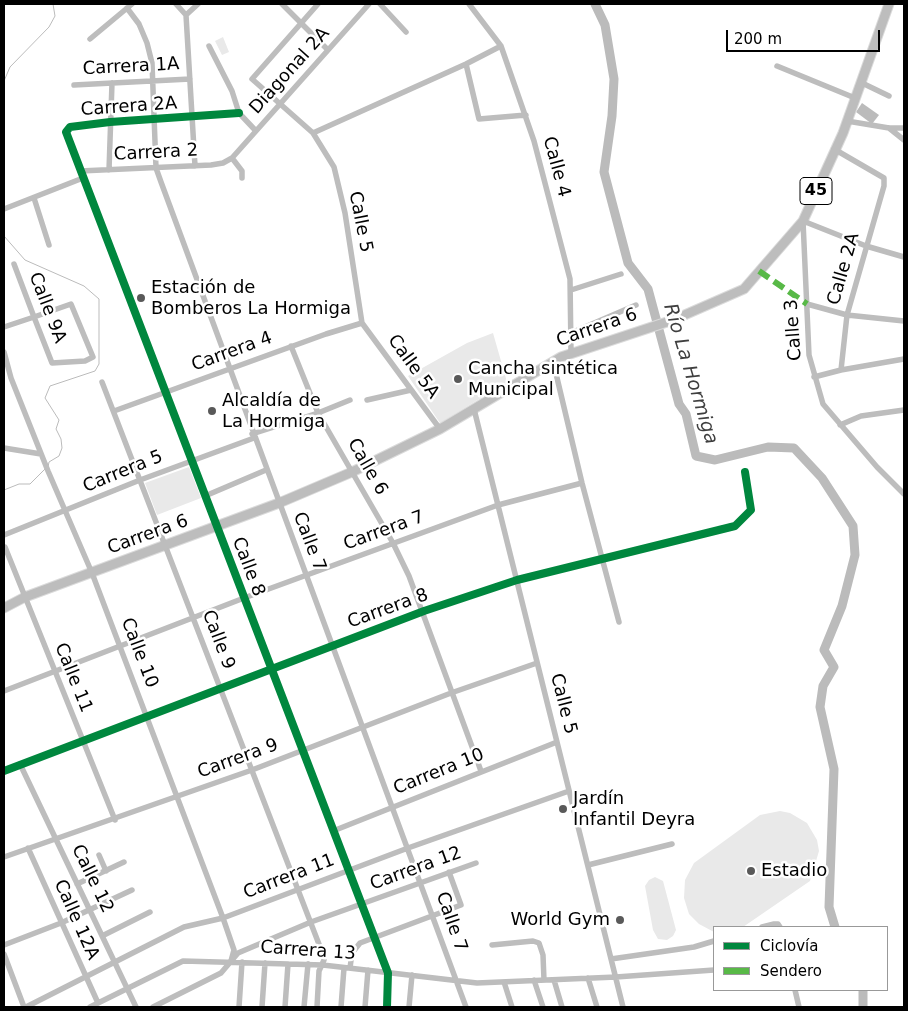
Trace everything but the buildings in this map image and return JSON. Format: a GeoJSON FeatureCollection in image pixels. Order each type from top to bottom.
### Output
{"type":"FeatureCollection","features":[{"type":"Feature","properties":{"kind":"main road","name":"Carrera 6"},"geometry":{"type":"LineString","coordinates":[[4,608],[25,597],[279,503],[352,472],[440,429],[571,352],[673,320],[744,289],[803,221],[847,121],[889,4]]}},
{"type":"Feature","properties":{"kind":"street"},"geometry":{"type":"LineString","coordinates":[[176,4],[186,15],[195,166]]}},
{"type":"Feature","properties":{"kind":"street"},"geometry":{"type":"LineString","coordinates":[[186,15],[198,4]]}},
{"type":"Feature","properties":{"kind":"street"},"geometry":{"type":"LineString","coordinates":[[282,4],[328,50]]}},
{"type":"Feature","properties":{"kind":"street"},"geometry":{"type":"LineString","coordinates":[[318,4],[252,79],[313,133],[466,64],[501,46]]}},
{"type":"Feature","properties":{"kind":"street","name":"Diagonal 2A"},"geometry":{"type":"LineString","coordinates":[[232,158],[369,4]]}},
{"type":"Feature","properties":{"kind":"street"},"geometry":{"type":"LineString","coordinates":[[380,4],[406,32]]}},
{"type":"Feature","properties":{"kind":"street","name":"Calle 4"},"geometry":{"type":"LineString","coordinates":[[469,4],[501,46],[526,115],[570,278],[571,352]]}},
{"type":"Feature","properties":{"kind":"street"},"geometry":{"type":"LineString","coordinates":[[90,39],[130,6]]}},
{"type":"Feature","properties":{"kind":"street","name":"Calle 7"},"geometry":{"type":"LineString","coordinates":[[130,6],[147,43],[152,62],[151,82],[156,168],[228,370],[434,916],[466,1007]]}},
{"type":"Feature","properties":{"kind":"street"},"geometry":{"type":"LineString","coordinates":[[209,46],[232,90],[239,112],[256,131]]}},
{"type":"Feature","properties":{"kind":"street"},"geometry":{"type":"LineString","coordinates":[[466,64],[479,119],[526,115]]}},
{"type":"Feature","properties":{"kind":"street"},"geometry":{"type":"LineString","coordinates":[[776,66],[855,98]]}},
{"type":"Feature","properties":{"kind":"street","name":"Carrera 1A"},"geometry":{"type":"LineString","coordinates":[[74,85],[190,79]]}},
{"type":"Feature","properties":{"kind":"street"},"geometry":{"type":"LineString","coordinates":[[860,82],[889,96]]}},
{"type":"Feature","properties":{"kind":"street"},"geometry":{"type":"LineString","coordinates":[[109,170],[112,83]]}},
{"type":"Feature","properties":{"kind":"street","name":"Carrera 2A"},"geometry":{"type":"LineString","coordinates":[[80,171],[66,132],[67,129],[110,122],[192,118],[239,112]]}},
{"type":"Feature","properties":{"kind":"street"},"geometry":{"type":"LineString","coordinates":[[847,121],[889,128],[904,128]]}},
{"type":"Feature","properties":{"kind":"street"},"geometry":{"type":"LineString","coordinates":[[889,128],[904,140]]}},
{"type":"Feature","properties":{"kind":"street","name":"Calle 5"},"geometry":{"type":"LineString","coordinates":[[313,133],[334,167],[345,213],[362,323]]}},
{"type":"Feature","properties":{"kind":"street","name":"Calle 2A"},"geometry":{"type":"LineString","coordinates":[[834,149],[884,178],[884,186],[847,315],[841,370]]}},
{"type":"Feature","properties":{"kind":"street"},"geometry":{"type":"LineString","coordinates":[[232,158],[242,172],[242,178]]}},
{"type":"Feature","properties":{"kind":"street","name":"Carrera 2"},"geometry":{"type":"LineString","coordinates":[[80,171],[195,166],[224,163],[232,158]]}},
{"type":"Feature","properties":{"kind":"street","name":"Calle 8"},"geometry":{"type":"LineString","coordinates":[[80,171],[388,973]]}},
{"type":"Feature","properties":{"kind":"street"},"geometry":{"type":"LineString","coordinates":[[4,209],[83,178]]}},
{"type":"Feature","properties":{"kind":"street"},"geometry":{"type":"LineString","coordinates":[[34,198],[49,245]]}},
{"type":"Feature","properties":{"kind":"street"},"geometry":{"type":"LineString","coordinates":[[803,221],[866,246],[904,257]]}},
{"type":"Feature","properties":{"kind":"street","name":"Calle 3"},"geometry":{"type":"LineString","coordinates":[[803,221],[808,355],[823,404],[904,494]]}},
{"type":"Feature","properties":{"kind":"street","name":"Calle 9A"},"geometry":{"type":"LineString","coordinates":[[14,264],[34,317],[52,363],[85,361],[93,357],[71,304],[34,317]]}},
{"type":"Feature","properties":{"kind":"street"},"geometry":{"type":"LineString","coordinates":[[571,290],[621,274]]}},
{"type":"Feature","properties":{"kind":"street"},"geometry":{"type":"LineString","coordinates":[[807,304],[847,315],[904,321]]}},
{"type":"Feature","properties":{"kind":"street"},"geometry":{"type":"LineString","coordinates":[[571,333],[636,305]]}},
{"type":"Feature","properties":{"kind":"street"},"geometry":{"type":"LineString","coordinates":[[4,327],[34,317]]}},
{"type":"Feature","properties":{"kind":"street","name":"Carrera 4"},"geometry":{"type":"LineString","coordinates":[[114,411],[291,346],[362,323]]}},
{"type":"Feature","properties":{"kind":"street","name":"Calle 5A"},"geometry":{"type":"LineString","coordinates":[[362,323],[440,429]]}},
{"type":"Feature","properties":{"kind":"street","name":"Calle 6"},"geometry":{"type":"LineString","coordinates":[[291,346],[318,413],[394,543],[424,611],[451,693],[481,771]]}},
{"type":"Feature","properties":{"kind":"street","name":"Calle 10"},"geometry":{"type":"LineString","coordinates":[[4,352],[11,378],[48,471],[92,573],[223,918],[234,950],[230,961]]}},
{"type":"Feature","properties":{"kind":"street"},"geometry":{"type":"LineString","coordinates":[[814,377],[841,370],[904,359]]}},
{"type":"Feature","properties":{"kind":"street"},"geometry":{"type":"LineString","coordinates":[[553,361],[618,622]]}},
{"type":"Feature","properties":{"kind":"street","name":"Calle 9"},"geometry":{"type":"LineString","coordinates":[[102,382],[322,952],[323,965]]}},
{"type":"Feature","properties":{"kind":"street"},"geometry":{"type":"LineString","coordinates":[[367,400],[412,390]]}},
{"type":"Feature","properties":{"kind":"street","name":"Carrera 5"},"geometry":{"type":"LineString","coordinates":[[4,535],[140,480],[350,400]]}},
{"type":"Feature","properties":{"kind":"street","name":"Calle 5"},"geometry":{"type":"LineString","coordinates":[[474,409],[623,1007]]}},
{"type":"Feature","properties":{"kind":"street"},"geometry":{"type":"LineString","coordinates":[[840,425],[861,416],[904,410]]}},
{"type":"Feature","properties":{"kind":"street"},"geometry":{"type":"LineString","coordinates":[[4,448],[41,454]]}},
{"type":"Feature","properties":{"kind":"street"},"geometry":{"type":"LineString","coordinates":[[204,496],[266,470]]}},
{"type":"Feature","properties":{"kind":"street","name":"Carrera 8"},"geometry":{"type":"LineString","coordinates":[[4,770],[332,645],[516,580],[735,526],[751,510],[745,472]]}},
{"type":"Feature","properties":{"kind":"street","name":"Carrera 7"},"geometry":{"type":"LineString","coordinates":[[4,691],[244,598],[498,505],[582,483]]}},
{"type":"Feature","properties":{"kind":"street","name":"Calle 11"},"geometry":{"type":"LineString","coordinates":[[5,547],[54,673],[115,820]]}},
{"type":"Feature","properties":{"kind":"street","name":"Carrera 9"},"geometry":{"type":"LineString","coordinates":[[4,858],[252,770],[451,693],[537,663]]}},
{"type":"Feature","properties":{"kind":"street","name":"Carrera 10"},"geometry":{"type":"LineString","coordinates":[[333,831],[557,742]]}},
{"type":"Feature","properties":{"kind":"street","name":"Calle 12"},"geometry":{"type":"LineString","coordinates":[[20,764],[136,1007]]}},
{"type":"Feature","properties":{"kind":"street","name":"Carrera 11"},"geometry":{"type":"LineString","coordinates":[[25,1007],[184,927],[223,918],[408,848],[569,791]]}},
{"type":"Feature","properties":{"kind":"street"},"geometry":{"type":"LineString","coordinates":[[588,864],[672,844]]}},
{"type":"Feature","properties":{"kind":"street","name":"Calle 12A"},"geometry":{"type":"LineString","coordinates":[[28,848],[98,1004]]}},
{"type":"Feature","properties":{"kind":"street"},"geometry":{"type":"LineString","coordinates":[[99,855],[106,871]]}},
{"type":"Feature","properties":{"kind":"street"},"geometry":{"type":"LineString","coordinates":[[77,884],[124,862]]}},
{"type":"Feature","properties":{"kind":"street","name":"Carrera 12"},"geometry":{"type":"LineString","coordinates":[[153,1007],[220,973],[238,953],[310,922],[476,863]]}},
{"type":"Feature","properties":{"kind":"street"},"geometry":{"type":"LineString","coordinates":[[341,1007],[347,968],[355,948],[374,937],[461,906],[449,872]]}},
{"type":"Feature","properties":{"kind":"street"},"geometry":{"type":"LineString","coordinates":[[4,945],[61,923],[132,890]]}},
{"type":"Feature","properties":{"kind":"street"},"geometry":{"type":"LineString","coordinates":[[102,936],[150,912]]}},
{"type":"Feature","properties":{"kind":"street"},"geometry":{"type":"LineString","coordinates":[[492,945],[532,941],[540,943],[544,955],[544,980]]}},
{"type":"Feature","properties":{"kind":"street"},"geometry":{"type":"LineString","coordinates":[[611,959],[694,947],[713,941]]}},
{"type":"Feature","properties":{"kind":"street"},"geometry":{"type":"LineString","coordinates":[[4,954],[25,1007]]}},
{"type":"Feature","properties":{"kind":"street","name":"Carrera 13"},"geometry":{"type":"LineString","coordinates":[[90,1007],[183,961],[308,964],[455,980],[504,982],[713,970]]}},
{"type":"Feature","properties":{"kind":"street"},"geometry":{"type":"LineString","coordinates":[[239,1007],[242,962]]}},
{"type":"Feature","properties":{"kind":"street"},"geometry":{"type":"LineString","coordinates":[[262,1007],[265,963]]}},
{"type":"Feature","properties":{"kind":"street"},"geometry":{"type":"LineString","coordinates":[[285,1007],[288,964]]}},
{"type":"Feature","properties":{"kind":"street"},"geometry":{"type":"LineString","coordinates":[[304,1007],[308,964]]}},
{"type":"Feature","properties":{"kind":"street"},"geometry":{"type":"LineString","coordinates":[[316,1007],[319,971],[323,965]]}},
{"type":"Feature","properties":{"kind":"street"},"geometry":{"type":"LineString","coordinates":[[365,1007],[368,970]]}},
{"type":"Feature","properties":{"kind":"street"},"geometry":{"type":"LineString","coordinates":[[386,1007],[388,973]]}},
{"type":"Feature","properties":{"kind":"street"},"geometry":{"type":"LineString","coordinates":[[410,1007],[412,975]]}},
{"type":"Feature","properties":{"kind":"street"},"geometry":{"type":"LineString","coordinates":[[588,978],[597,1007]]}},
{"type":"Feature","properties":{"kind":"street"},"geometry":{"type":"LineString","coordinates":[[534,980],[543,1007]]}},
{"type":"Feature","properties":{"kind":"street"},"geometry":{"type":"LineString","coordinates":[[554,980],[562,1007]]}},
{"type":"Feature","properties":{"kind":"street"},"geometry":{"type":"LineString","coordinates":[[504,982],[512,1007]]}},
{"type":"Feature","properties":{"kind":"street"},"geometry":{"type":"LineString","coordinates":[[795,991],[799,1007]]}},
{"type":"Feature","properties":{"kind":"shaded area"},"geometry":{"type":"Polygon","coordinates":[[[223,37],[229,52],[222,55],[215,41],[223,37]]]}},
{"type":"Feature","properties":{"kind":"shaded area"},"geometry":{"type":"Polygon","coordinates":[[[862,103],[879,115],[872,124],[856,112],[862,103]]]}},
{"type":"Feature","properties":{"kind":"shaded area","name":"Cancha sintética Municipal"},"geometry":{"type":"Polygon","coordinates":[[[493,333],[507,382],[440,423],[408,376],[467,343],[493,333]]]}},
{"type":"Feature","properties":{"kind":"shaded area"},"geometry":{"type":"Polygon","coordinates":[[[189,467],[201,498],[157,515],[145,483],[189,467]]]}},
{"type":"Feature","properties":{"kind":"shaded area","name":"Estadio"},"geometry":{"type":"Polygon","coordinates":[[[780,811],[790,813],[807,823],[817,840],[819,851],[810,881],[744,926],[713,926],[713,931],[699,924],[689,914],[684,898],[685,880],[694,863],[760,815],[780,811]]]}},
{"type":"Feature","properties":{"kind":"shaded area"},"geometry":{"type":"Polygon","coordinates":[[[655,877],[663,881],[676,930],[673,936],[667,940],[658,939],[653,930],[645,886],[649,880],[655,877]]]}},
{"type":"Feature","properties":{"kind":"waterway"},"geometry":{"type":"LineString","coordinates":[[4,81],[10,67],[49,27],[55,16],[53,4]]}},
{"type":"Feature","properties":{"kind":"waterway","name":"Río La Hormiga"},"geometry":{"type":"LineString","coordinates":[[595,4],[605,25],[614,79],[612,116],[604,172],[628,263],[648,289],[679,404],[686,414],[696,456],[715,460],[768,447],[794,448],[822,478],[853,526],[855,555],[842,606],[824,650],[834,667],[823,686],[820,707],[834,769],[829,907],[835,926]]}},
{"type":"Feature","properties":{"kind":"waterway"},"geometry":{"type":"LineString","coordinates":[[4,236],[25,260],[84,286],[99,299],[99,364],[95,371],[50,386],[45,398],[59,420],[56,429],[61,439],[62,448],[59,456],[49,462],[48,467]]}},
{"type":"Feature","properties":{"kind":"waterway"},"geometry":{"type":"LineString","coordinates":[[4,490],[19,484],[30,484],[45,469]]}},
{"type":"Feature","properties":{"kind":"waterway","name":"Río La Hormiga"},"geometry":{"type":"LineString","coordinates":[[863,991],[863,1007]]}},
{"type":"Feature","properties":{"kind":"marked path"},"geometry":{"type":"LineString","coordinates":[[759,271],[807,304]]}},
{"type":"Feature","properties":{"kind":"cycle path"},"geometry":{"type":"LineString","coordinates":[[239,113],[110,122],[70,127],[66,132],[388,973],[387,1007]]}},
{"type":"Feature","properties":{"kind":"cycle path"},"geometry":{"type":"LineString","coordinates":[[4,771],[424,611],[517,580],[735,526],[751,510],[745,472]]}},
{"type":"Feature","properties":{"kind":"place","name":"Estación de Bomberos La Hormiga"},"geometry":{"type":"Point","coordinates":[141,298]}},
{"type":"Feature","properties":{"kind":"place","name":"Cancha sintética Municipal"},"geometry":{"type":"Point","coordinates":[458,379]}},
{"type":"Feature","properties":{"kind":"place","name":"Alcaldía de La Hormiga"},"geometry":{"type":"Point","coordinates":[212,411]}},
{"type":"Feature","properties":{"kind":"place","name":"Jardín Infantil Deyra"},"geometry":{"type":"Point","coordinates":[563,809]}},
{"type":"Feature","properties":{"kind":"place","name":"Estadio"},"geometry":{"type":"Point","coordinates":[751,871]}},
{"type":"Feature","properties":{"kind":"place","name":"World Gym"},"geometry":{"type":"Point","coordinates":[620,920]}}]}
